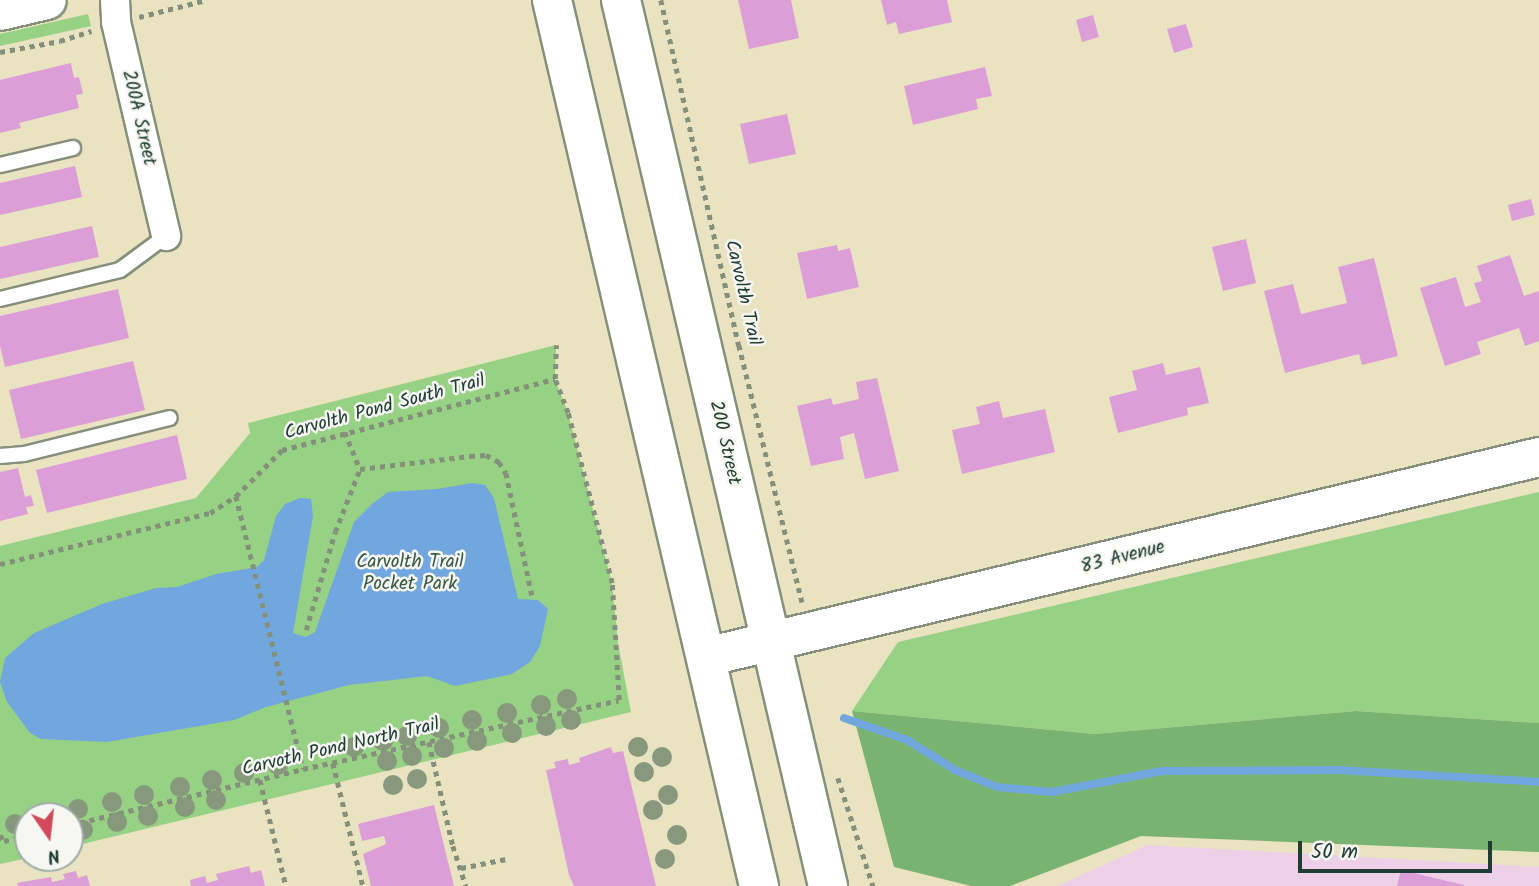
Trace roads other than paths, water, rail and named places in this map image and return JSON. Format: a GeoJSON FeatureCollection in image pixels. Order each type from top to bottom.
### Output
{"type":"FeatureCollection","features":[{"type":"Feature","properties":{"kind":"main road"},"geometry":{"type":"LineString","coordinates":[[0,11],[47,0]]}},
{"type":"Feature","properties":{"kind":"main road"},"geometry":{"type":"LineString","coordinates":[[552,0],[759,886]]}},
{"type":"Feature","properties":{"kind":"main road","name":"200 Street"},"geometry":{"type":"LineString","coordinates":[[621,0],[828,886]]}},
{"type":"Feature","properties":{"kind":"main road","name":"83 Avenue"},"geometry":{"type":"LineString","coordinates":[[706,657],[1539,457]]}},
{"type":"Feature","properties":{"kind":"street","name":"200A Street"},"geometry":{"type":"LineString","coordinates":[[115,0],[116,22],[166,236]]}},
{"type":"Feature","properties":{"kind":"lane"},"geometry":{"type":"LineString","coordinates":[[0,165],[73,148]]}},
{"type":"Feature","properties":{"kind":"lane"},"geometry":{"type":"LineString","coordinates":[[0,299],[120,270],[166,236]]}},
{"type":"Feature","properties":{"kind":"lane"},"geometry":{"type":"LineString","coordinates":[[0,456],[24,454],[170,418]]}},
{"type":"Feature","properties":{"kind":"water"},"geometry":{"type":"Polygon","coordinates":[[[472,483],[485,485],[494,498],[518,599],[538,600],[548,609],[540,646],[530,662],[512,674],[455,686],[427,676],[349,685],[266,707],[234,720],[107,742],[41,739],[30,733],[7,702],[0,682],[5,658],[34,633],[102,604],[156,588],[177,587],[216,574],[257,567],[264,560],[276,516],[285,504],[300,498],[311,499],[313,516],[293,633],[306,637],[315,632],[354,522],[372,504],[388,492],[437,489],[472,483]]]}},
{"type":"Feature","properties":{"kind":"waterway"},"geometry":{"type":"LineString","coordinates":[[844,718],[907,740],[955,770],[997,787],[1052,792],[1162,771],[1339,770],[1539,782]]}},
{"type":"Feature","properties":{"kind":"park label","name":"Carvolth Trail Pocket Park"},"geometry":{"type":"Point","coordinates":[410,574]}}]}
